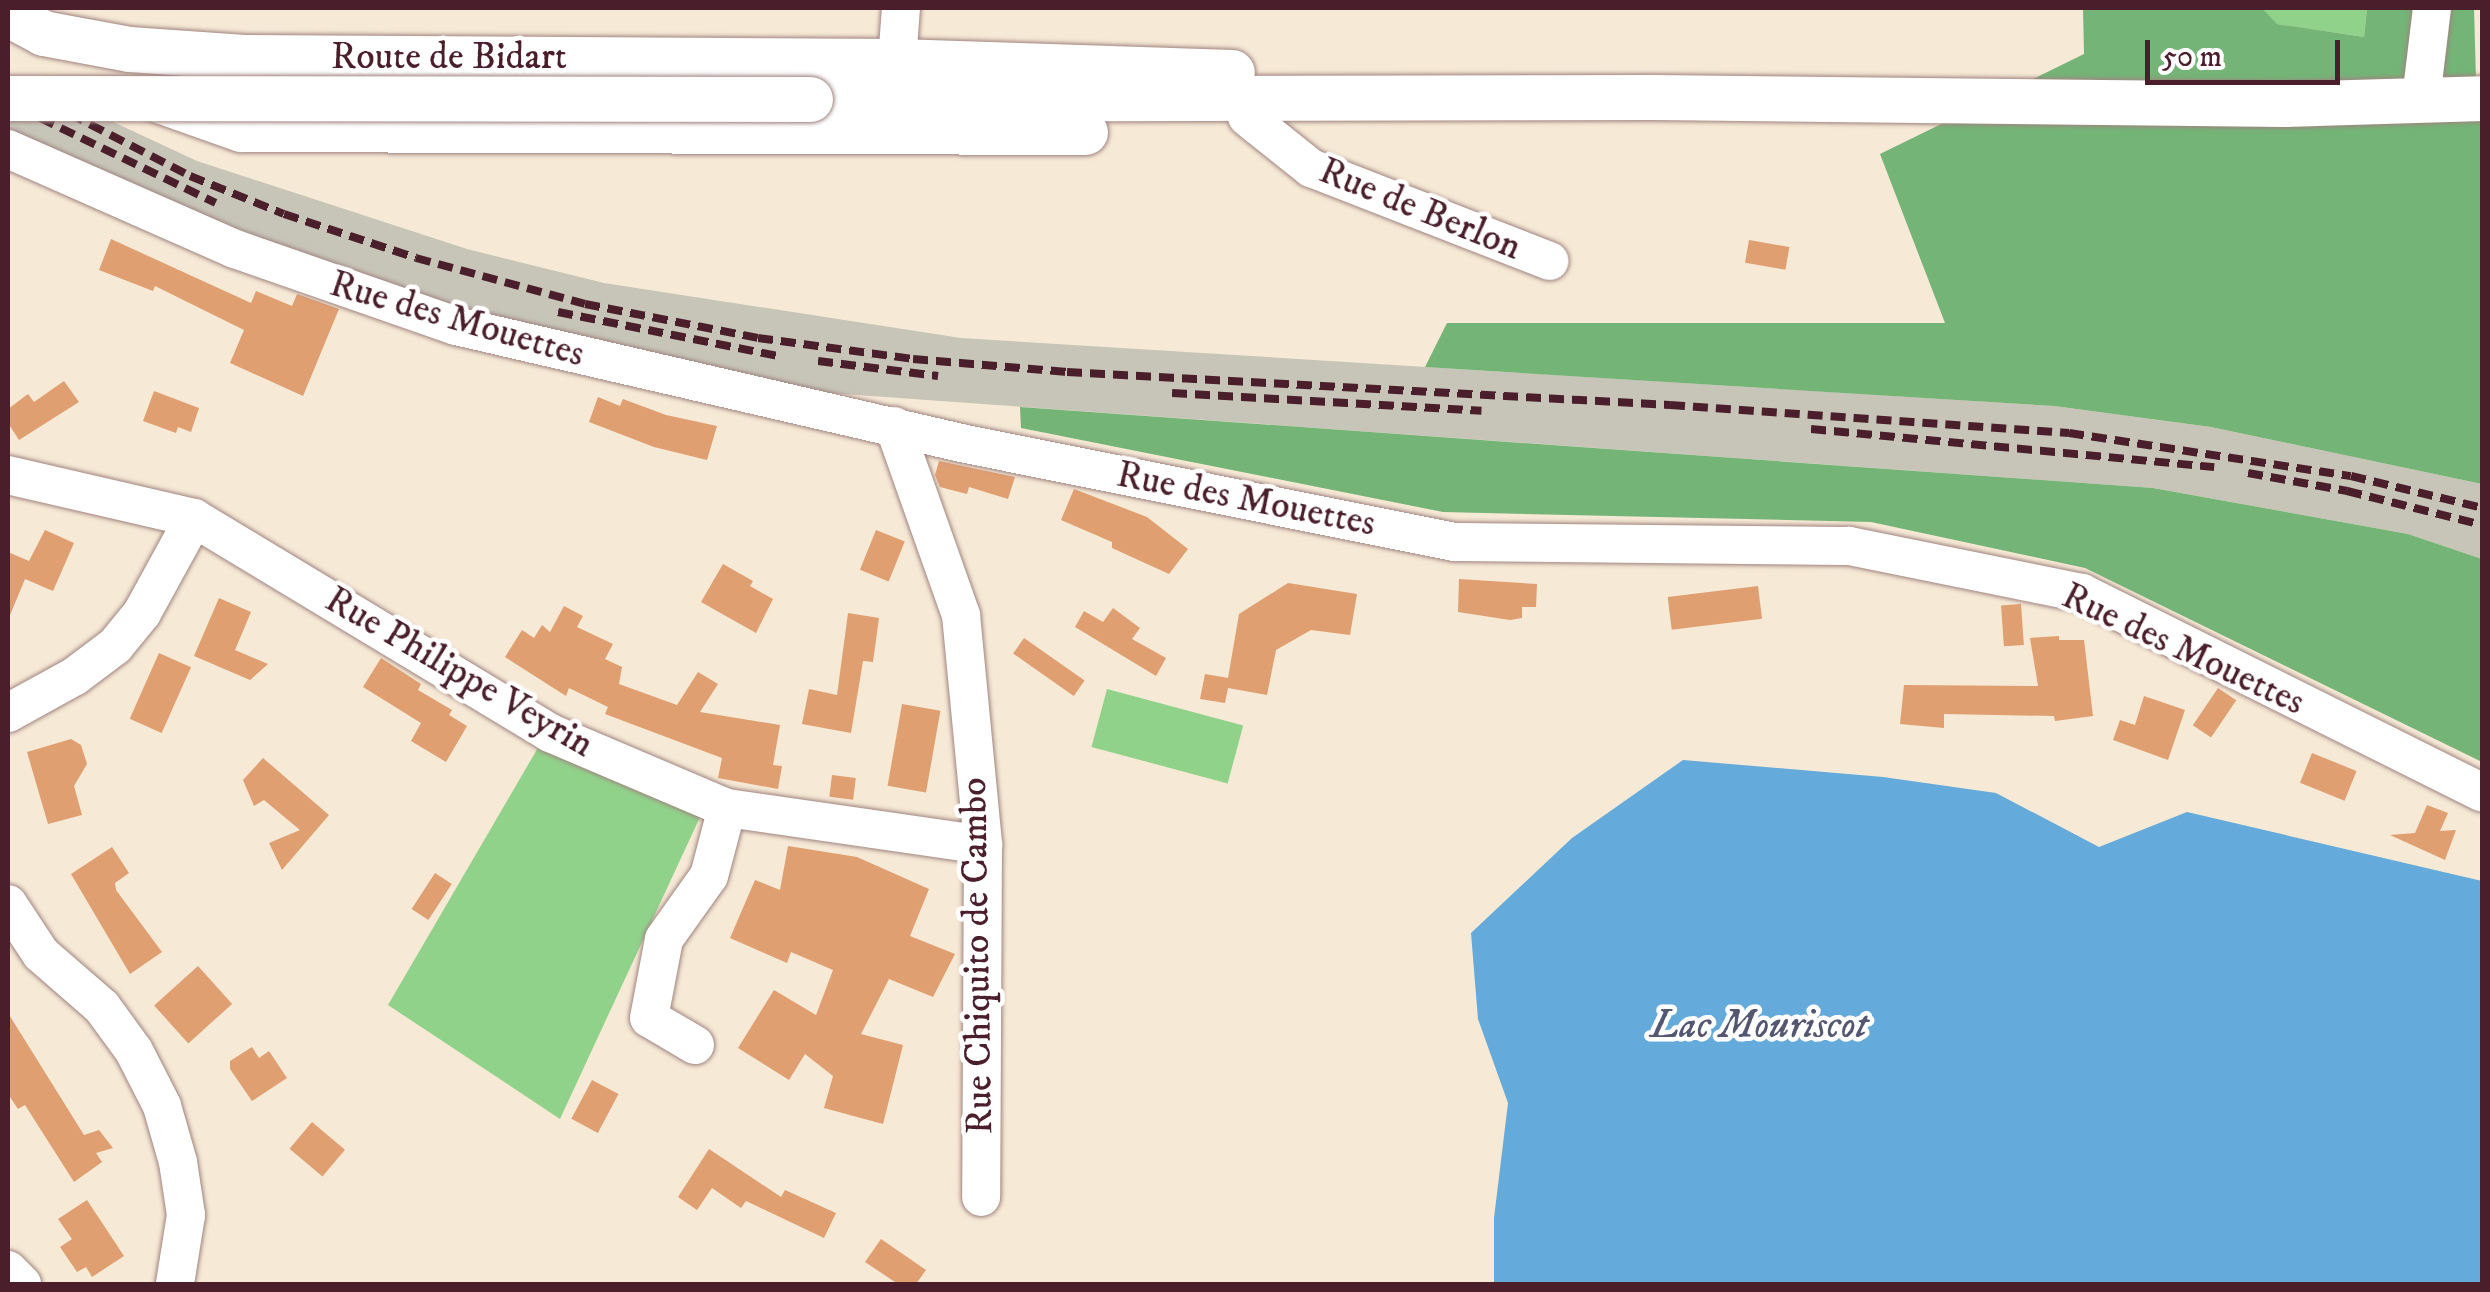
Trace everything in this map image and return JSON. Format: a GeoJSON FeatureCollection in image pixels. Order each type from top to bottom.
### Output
{"type":"FeatureCollection","features":[{"type":"Feature","properties":{"kind":"main road","name":"Route de Bidart"},"geometry":{"type":"LineString","coordinates":[[25,23],[129,49],[244,57],[897,61],[1368,76],[1654,98]]}},
{"type":"Feature","properties":{"kind":"main road"},"geometry":{"type":"LineString","coordinates":[[25,23],[136,89],[241,130],[1187,130],[1344,102]]}},
{"type":"Feature","properties":{"kind":"main road"},"geometry":{"type":"LineString","coordinates":[[8,98],[1344,102],[1654,98],[2284,104],[2482,98]]}},
{"type":"Feature","properties":{"kind":"street"},"geometry":{"type":"LineString","coordinates":[[897,61],[901,8]]}},
{"type":"Feature","properties":{"kind":"street"},"geometry":{"type":"LineString","coordinates":[[2421,99],[2432,8]]}},
{"type":"Feature","properties":{"kind":"street","name":"Rue de Berlon"},"geometry":{"type":"LineString","coordinates":[[1246,117],[1310,168],[1550,261]]}},
{"type":"Feature","properties":{"kind":"street","name":"Rue des Mouettes"},"geometry":{"type":"LineString","coordinates":[[8,149],[235,249],[421,315],[534,347],[894,426],[1454,542],[1849,546],[2082,594],[2482,792]]}},
{"type":"Feature","properties":{"kind":"street","name":"Rue Chiquito de Cambo"},"geometry":{"type":"LineString","coordinates":[[894,426],[960,614],[983,845],[981,1197]]}},
{"type":"Feature","properties":{"kind":"street","name":"Rue Philippe Veyrin"},"geometry":{"type":"LineString","coordinates":[[8,475],[194,518],[550,732],[726,808],[983,845]]}},
{"type":"Feature","properties":{"kind":"street"},"geometry":{"type":"LineString","coordinates":[[8,714],[75,676],[116,646],[142,613],[194,518]]}},
{"type":"Feature","properties":{"kind":"street"},"geometry":{"type":"LineString","coordinates":[[695,1045],[650,1018],[664,939],[709,876],[726,808]]}},
{"type":"Feature","properties":{"kind":"street"},"geometry":{"type":"LineString","coordinates":[[8,904],[41,954],[102,1008],[134,1051],[162,1106],[178,1162],[186,1215],[175,1284]]}},
{"type":"Feature","properties":{"kind":"street"},"geometry":{"type":"LineString","coordinates":[[8,1270],[22,1284]]}},
{"type":"Feature","properties":{"kind":"shaded area"},"geometry":{"type":"Polygon","coordinates":[[[109,120],[197,161],[467,249],[604,283],[961,338],[2054,406],[2211,427],[2482,484],[2482,559],[2408,534],[2153,488],[829,393],[497,320],[342,271],[8,135],[8,121],[109,120]]]}},
{"type":"Feature","properties":{"kind":"green space"},"geometry":{"type":"Polygon","coordinates":[[[2083,8],[2262,8],[2277,24],[2364,37],[2367,8],[2474,8],[2476,80],[2482,81],[2482,484],[2211,427],[2054,406],[1425,367],[1447,323],[1945,323],[1880,154],[2084,54],[2083,8]]]}},
{"type":"Feature","properties":{"kind":"green space"},"geometry":{"type":"Polygon","coordinates":[[[2262,8],[2367,8],[2364,37],[2276,24],[2262,8]]]}},
{"type":"Feature","properties":{"kind":"green space"},"geometry":{"type":"Polygon","coordinates":[[[1020,407],[2153,488],[2408,534],[2482,559],[2482,762],[2085,568],[1871,522],[1443,512],[1021,428],[1020,407]]]}},
{"type":"Feature","properties":{"kind":"green space"},"geometry":{"type":"Polygon","coordinates":[[[1107,689],[1243,725],[1228,783],[1091,747],[1107,689]]]}},
{"type":"Feature","properties":{"kind":"green space"},"geometry":{"type":"Polygon","coordinates":[[[539,746],[701,815],[560,1119],[388,1005],[539,746]]]}},
{"type":"Feature","properties":{"kind":"water","name":"Lac Mouriscot"},"geometry":{"type":"Polygon","coordinates":[[[1683,760],[1883,777],[1996,793],[2099,847],[2187,812],[2482,881],[2482,1284],[1494,1284],[1494,1218],[1508,1103],[1478,1019],[1471,933],[1572,838],[1683,760]]]}},
{"type":"Feature","properties":{"kind":"building"},"geometry":{"type":"Polygon","coordinates":[[[111,239],[251,303],[256,291],[292,306],[297,294],[339,309],[303,396],[230,363],[244,330],[155,286],[153,291],[99,270],[111,239]]]}},
{"type":"Feature","properties":{"kind":"building"},"geometry":{"type":"Polygon","coordinates":[[[1749,240],[1789,247],[1785,270],[1745,263],[1749,240]]]}},
{"type":"Feature","properties":{"kind":"building"},"geometry":{"type":"Polygon","coordinates":[[[64,381],[79,402],[19,440],[8,423],[8,409],[28,394],[34,402],[64,381]]]}},
{"type":"Feature","properties":{"kind":"building"},"geometry":{"type":"Polygon","coordinates":[[[154,391],[199,408],[191,432],[178,427],[176,433],[143,421],[154,391]]]}},
{"type":"Feature","properties":{"kind":"building"},"geometry":{"type":"Polygon","coordinates":[[[598,397],[620,406],[623,399],[666,415],[717,426],[707,460],[654,447],[589,422],[598,397]]]}},
{"type":"Feature","properties":{"kind":"building"},"geometry":{"type":"Polygon","coordinates":[[[939,461],[1015,477],[1008,499],[969,487],[967,494],[940,487],[935,475],[939,461]]]}},
{"type":"Feature","properties":{"kind":"building"},"geometry":{"type":"Polygon","coordinates":[[[1074,489],[1147,517],[1188,549],[1169,574],[1112,548],[1112,542],[1061,520],[1074,489]]]}},
{"type":"Feature","properties":{"kind":"building"},"geometry":{"type":"Polygon","coordinates":[[[45,530],[74,543],[53,591],[25,579],[8,620],[8,552],[29,561],[45,530]]]}},
{"type":"Feature","properties":{"kind":"building"},"geometry":{"type":"Polygon","coordinates":[[[876,530],[905,542],[889,581],[860,570],[876,530]]]}},
{"type":"Feature","properties":{"kind":"building"},"geometry":{"type":"Polygon","coordinates":[[[723,564],[753,581],[750,586],[773,599],[756,633],[701,602],[723,564]]]}},
{"type":"Feature","properties":{"kind":"building"},"geometry":{"type":"Polygon","coordinates":[[[1459,579],[1537,584],[1536,607],[1522,607],[1522,618],[1510,620],[1458,612],[1459,579]]]}},
{"type":"Feature","properties":{"kind":"building"},"geometry":{"type":"Polygon","coordinates":[[[1288,583],[1357,594],[1350,635],[1311,630],[1276,650],[1267,695],[1228,688],[1225,703],[1200,699],[1205,674],[1228,678],[1239,614],[1288,583]]]}},
{"type":"Feature","properties":{"kind":"building"},"geometry":{"type":"Polygon","coordinates":[[[1758,586],[1762,619],[1672,630],[1668,597],[1758,586]]]}},
{"type":"Feature","properties":{"kind":"building"},"geometry":{"type":"Polygon","coordinates":[[[219,598],[251,612],[235,650],[268,664],[250,680],[194,656],[219,598]]]}},
{"type":"Feature","properties":{"kind":"building"},"geometry":{"type":"Polygon","coordinates":[[[2021,604],[2024,645],[2004,646],[2001,605],[2021,604]]]}},
{"type":"Feature","properties":{"kind":"building"},"geometry":{"type":"Polygon","coordinates":[[[564,606],[583,616],[577,627],[613,644],[605,659],[622,667],[619,684],[677,705],[698,672],[718,684],[700,712],[780,725],[773,765],[782,766],[778,789],[718,778],[722,758],[605,714],[608,707],[569,688],[566,696],[505,657],[522,630],[534,638],[542,625],[550,632],[564,606]]]}},
{"type":"Feature","properties":{"kind":"building"},"geometry":{"type":"Polygon","coordinates":[[[1113,608],[1140,628],[1132,639],[1166,658],[1156,676],[1075,627],[1084,611],[1103,622],[1113,608]]]}},
{"type":"Feature","properties":{"kind":"building"},"geometry":{"type":"Polygon","coordinates":[[[848,613],[879,618],[873,662],[863,661],[851,733],[802,724],[809,689],[837,695],[848,613]]]}},
{"type":"Feature","properties":{"kind":"building"},"geometry":{"type":"Polygon","coordinates":[[[2059,636],[2059,640],[2084,640],[2093,716],[2055,721],[2054,716],[1944,714],[1944,728],[1900,724],[1904,685],[2038,686],[2030,638],[2059,636]]]}},
{"type":"Feature","properties":{"kind":"building"},"geometry":{"type":"Polygon","coordinates":[[[1024,638],[1085,680],[1074,696],[1013,654],[1024,638]]]}},
{"type":"Feature","properties":{"kind":"building"},"geometry":{"type":"Polygon","coordinates":[[[159,653],[191,667],[162,733],[130,719],[159,653]]]}},
{"type":"Feature","properties":{"kind":"building"},"geometry":{"type":"Polygon","coordinates":[[[381,658],[421,684],[418,690],[452,710],[449,715],[467,726],[446,762],[411,741],[421,723],[363,687],[381,658]]]}},
{"type":"Feature","properties":{"kind":"building"},"geometry":{"type":"Polygon","coordinates":[[[2218,688],[2236,700],[2211,738],[2193,725],[2218,688]]]}},
{"type":"Feature","properties":{"kind":"building"},"geometry":{"type":"Polygon","coordinates":[[[2144,696],[2185,710],[2168,760],[2113,740],[2120,720],[2135,725],[2144,696]]]}},
{"type":"Feature","properties":{"kind":"building"},"geometry":{"type":"Polygon","coordinates":[[[902,704],[940,711],[926,793],[888,786],[902,704]]]}},
{"type":"Feature","properties":{"kind":"building"},"geometry":{"type":"Polygon","coordinates":[[[71,739],[81,745],[87,764],[74,786],[82,815],[48,824],[27,752],[71,739]]]}},
{"type":"Feature","properties":{"kind":"building"},"geometry":{"type":"Polygon","coordinates":[[[2312,753],[2357,771],[2345,801],[2300,783],[2312,753]]]}},
{"type":"Feature","properties":{"kind":"building"},"geometry":{"type":"Polygon","coordinates":[[[263,758],[329,815],[282,870],[269,843],[300,830],[264,800],[254,806],[243,780],[263,758]]]}},
{"type":"Feature","properties":{"kind":"building"},"geometry":{"type":"Polygon","coordinates":[[[832,775],[856,778],[853,800],[829,797],[832,775]]]}},
{"type":"Feature","properties":{"kind":"building"},"geometry":{"type":"Polygon","coordinates":[[[2427,805],[2448,813],[2440,831],[2456,830],[2445,860],[2390,835],[2415,833],[2427,805]]]}},
{"type":"Feature","properties":{"kind":"building"},"geometry":{"type":"Polygon","coordinates":[[[788,846],[857,857],[929,889],[910,936],[955,954],[933,997],[889,979],[861,1034],[903,1045],[883,1124],[824,1108],[833,1076],[805,1054],[789,1080],[738,1048],[774,990],[816,1015],[833,970],[791,952],[787,963],[730,938],[755,880],[780,890],[788,846]]]}},
{"type":"Feature","properties":{"kind":"building"},"geometry":{"type":"Polygon","coordinates":[[[112,847],[129,873],[115,883],[116,890],[162,952],[130,974],[71,874],[112,847]]]}},
{"type":"Feature","properties":{"kind":"building"},"geometry":{"type":"Polygon","coordinates":[[[435,873],[452,884],[428,920],[412,909],[435,873]]]}},
{"type":"Feature","properties":{"kind":"building"},"geometry":{"type":"Polygon","coordinates":[[[198,966],[232,1004],[188,1043],[154,1005],[198,966]]]}},
{"type":"Feature","properties":{"kind":"building"},"geometry":{"type":"Polygon","coordinates":[[[8,1013],[84,1135],[99,1130],[113,1148],[96,1153],[102,1162],[74,1182],[25,1105],[18,1109],[8,1094],[8,1013]]]}},
{"type":"Feature","properties":{"kind":"building"},"geometry":{"type":"Polygon","coordinates":[[[252,1047],[259,1058],[269,1051],[287,1078],[252,1101],[230,1069],[230,1061],[252,1047]]]}},
{"type":"Feature","properties":{"kind":"building"},"geometry":{"type":"Polygon","coordinates":[[[592,1080],[618,1094],[598,1133],[571,1119],[592,1080]]]}},
{"type":"Feature","properties":{"kind":"building"},"geometry":{"type":"Polygon","coordinates":[[[312,1122],[345,1150],[322,1176],[290,1149],[312,1122]]]}},
{"type":"Feature","properties":{"kind":"building"},"geometry":{"type":"Polygon","coordinates":[[[709,1149],[781,1197],[785,1190],[836,1213],[824,1238],[746,1201],[741,1208],[712,1188],[697,1210],[678,1197],[709,1149]]]}},
{"type":"Feature","properties":{"kind":"building"},"geometry":{"type":"Polygon","coordinates":[[[87,1200],[124,1256],[92,1277],[86,1267],[77,1272],[60,1247],[72,1239],[58,1219],[87,1200]]]}},
{"type":"Feature","properties":{"kind":"building"},"geometry":{"type":"Polygon","coordinates":[[[881,1239],[926,1270],[916,1284],[898,1284],[865,1262],[881,1239]]]}},
{"type":"Feature","properties":{"kind":"railway"},"geometry":{"type":"LineString","coordinates":[[8,82],[190,176],[284,214],[416,258],[585,304],[758,338],[913,359],[1067,372],[1670,405],[2069,433],[2351,476],[2482,508]]}},
{"type":"Feature","properties":{"kind":"railway"},"geometry":{"type":"LineString","coordinates":[[40,118],[216,203]]}},
{"type":"Feature","properties":{"kind":"railway"},"geometry":{"type":"LineString","coordinates":[[558,312],[779,356]]}},
{"type":"Feature","properties":{"kind":"railway"},"geometry":{"type":"LineString","coordinates":[[818,361],[938,376]]}},
{"type":"Feature","properties":{"kind":"railway"},"geometry":{"type":"LineString","coordinates":[[1172,393],[1481,411]]}},
{"type":"Feature","properties":{"kind":"railway"},"geometry":{"type":"LineString","coordinates":[[1811,429],[2214,467]]}},
{"type":"Feature","properties":{"kind":"railway"},"geometry":{"type":"LineString","coordinates":[[2248,473],[2347,491],[2482,525]]}}]}
